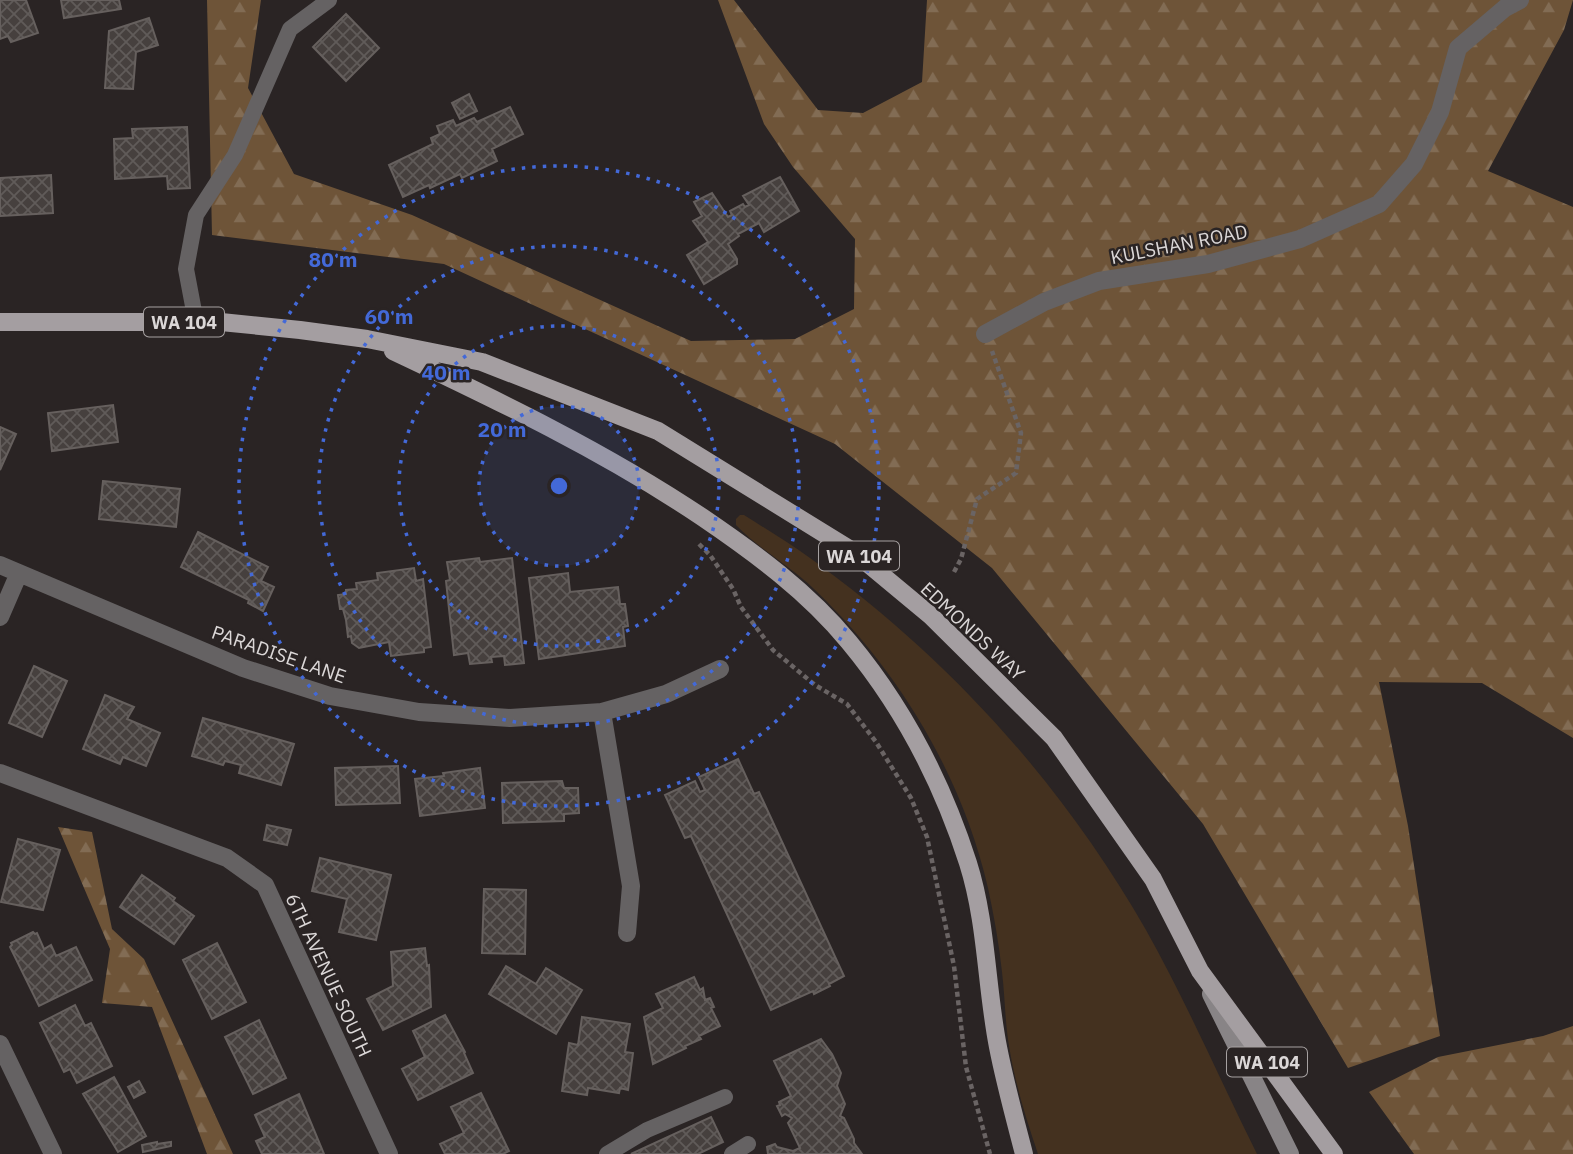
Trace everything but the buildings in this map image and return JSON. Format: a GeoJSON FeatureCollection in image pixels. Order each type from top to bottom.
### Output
{"type":"FeatureCollection","features":[{"type":"Feature","properties":{"kind":"main road","name":"EDMONDS WAY"},"geometry":{"type":"LineString","coordinates":[[0,322],[196,322],[300,330],[367,339],[482,362],[658,431],[854,552],[930,616],[1054,738],[1153,879],[1200,971],[1334,1154]]}},
{"type":"Feature","properties":{"kind":"main road","name":"EDMONDS WAY"},"geometry":{"type":"LineString","coordinates":[[367,339],[510,406],[646,481],[751,551],[786,579],[847,640],[895,704],[922,750],[966,858],[980,914],[998,1047],[1024,1154]]}},
{"type":"Feature","properties":{"kind":"main road"},"geometry":{"type":"LineString","coordinates":[[1200,971],[1290,1154]]}},
{"type":"Feature","properties":{"kind":"street","name":"KULSHAN ROAD"},"geometry":{"type":"LineString","coordinates":[[985,334],[1044,302],[1099,281],[1208,264],[1300,239],[1379,204],[1414,164],[1440,112],[1458,48],[1505,8],[1520,0]]}},
{"type":"Feature","properties":{"kind":"street","name":"PARADISE LANE"},"geometry":{"type":"LineString","coordinates":[[0,565],[243,667],[330,696],[419,712],[510,718],[602,712],[666,694],[720,669]]}},
{"type":"Feature","properties":{"kind":"street"},"geometry":{"type":"LineString","coordinates":[[0,617],[19,573]]}},
{"type":"Feature","properties":{"kind":"street"},"geometry":{"type":"LineString","coordinates":[[602,712],[631,886],[627,933]]}},
{"type":"Feature","properties":{"kind":"street","name":"6TH AVENUE SOUTH"},"geometry":{"type":"LineString","coordinates":[[0,773],[227,858],[265,886],[389,1154]]}},
{"type":"Feature","properties":{"kind":"street"},"geometry":{"type":"LineString","coordinates":[[0,1044],[53,1154]]}},
{"type":"Feature","properties":{"kind":"lane"},"geometry":{"type":"LineString","coordinates":[[196,322],[186,269],[196,215],[235,155],[290,29],[329,0]]}},
{"type":"Feature","properties":{"kind":"lane"},"geometry":{"type":"LineString","coordinates":[[607,1154],[647,1130],[725,1097]]}},
{"type":"Feature","properties":{"kind":"lane"},"geometry":{"type":"LineString","coordinates":[[732,1154],[748,1144]]}},
{"type":"Feature","properties":{"kind":"path"},"geometry":{"type":"LineString","coordinates":[[954,572],[961,559],[977,499],[1016,473],[1018,460],[1021,433],[985,334]]}},
{"type":"Feature","properties":{"kind":"path"},"geometry":{"type":"LineString","coordinates":[[693,539],[710,555],[733,589],[741,607],[773,650],[815,685],[847,704],[876,742],[911,798],[928,837],[954,966],[966,1067],[990,1154]]}},
{"type":"Feature","properties":{"kind":"shaded area"},"geometry":{"type":"Polygon","coordinates":[[[740,515],[810,558],[861,596],[909,637],[955,680],[1039,774],[1113,876],[1146,930],[1257,1154],[1038,1154],[1011,1060],[999,951],[988,888],[977,846],[944,765],[923,726],[873,654],[845,620],[814,589],[736,525],[736,519],[740,515]]]}},
{"type":"Feature","properties":{"kind":"green space"},"geometry":{"type":"Polygon","coordinates":[[[207,0],[261,0],[248,88],[294,174],[412,215],[691,341],[795,339],[854,309],[855,239],[793,167],[764,124],[718,0],[734,0],[818,110],[863,113],[922,82],[927,0],[1573,0],[1564,30],[1488,171],[1573,207],[1573,738],[1482,683],[1379,682],[1408,826],[1440,1036],[1348,1068],[1203,824],[992,568],[835,444],[444,264],[212,235],[207,0]]]}},
{"type":"Feature","properties":{"kind":"green space"},"geometry":{"type":"Polygon","coordinates":[[[58,827],[92,832],[112,929],[144,959],[233,1154],[207,1154],[152,1007],[102,1003],[110,949],[58,827]]]}},
{"type":"Feature","properties":{"kind":"green space"},"geometry":{"type":"Polygon","coordinates":[[[1573,1026],[1573,1154],[1414,1154],[1369,1092],[1438,1057],[1543,1036],[1573,1026]]]}}]}
